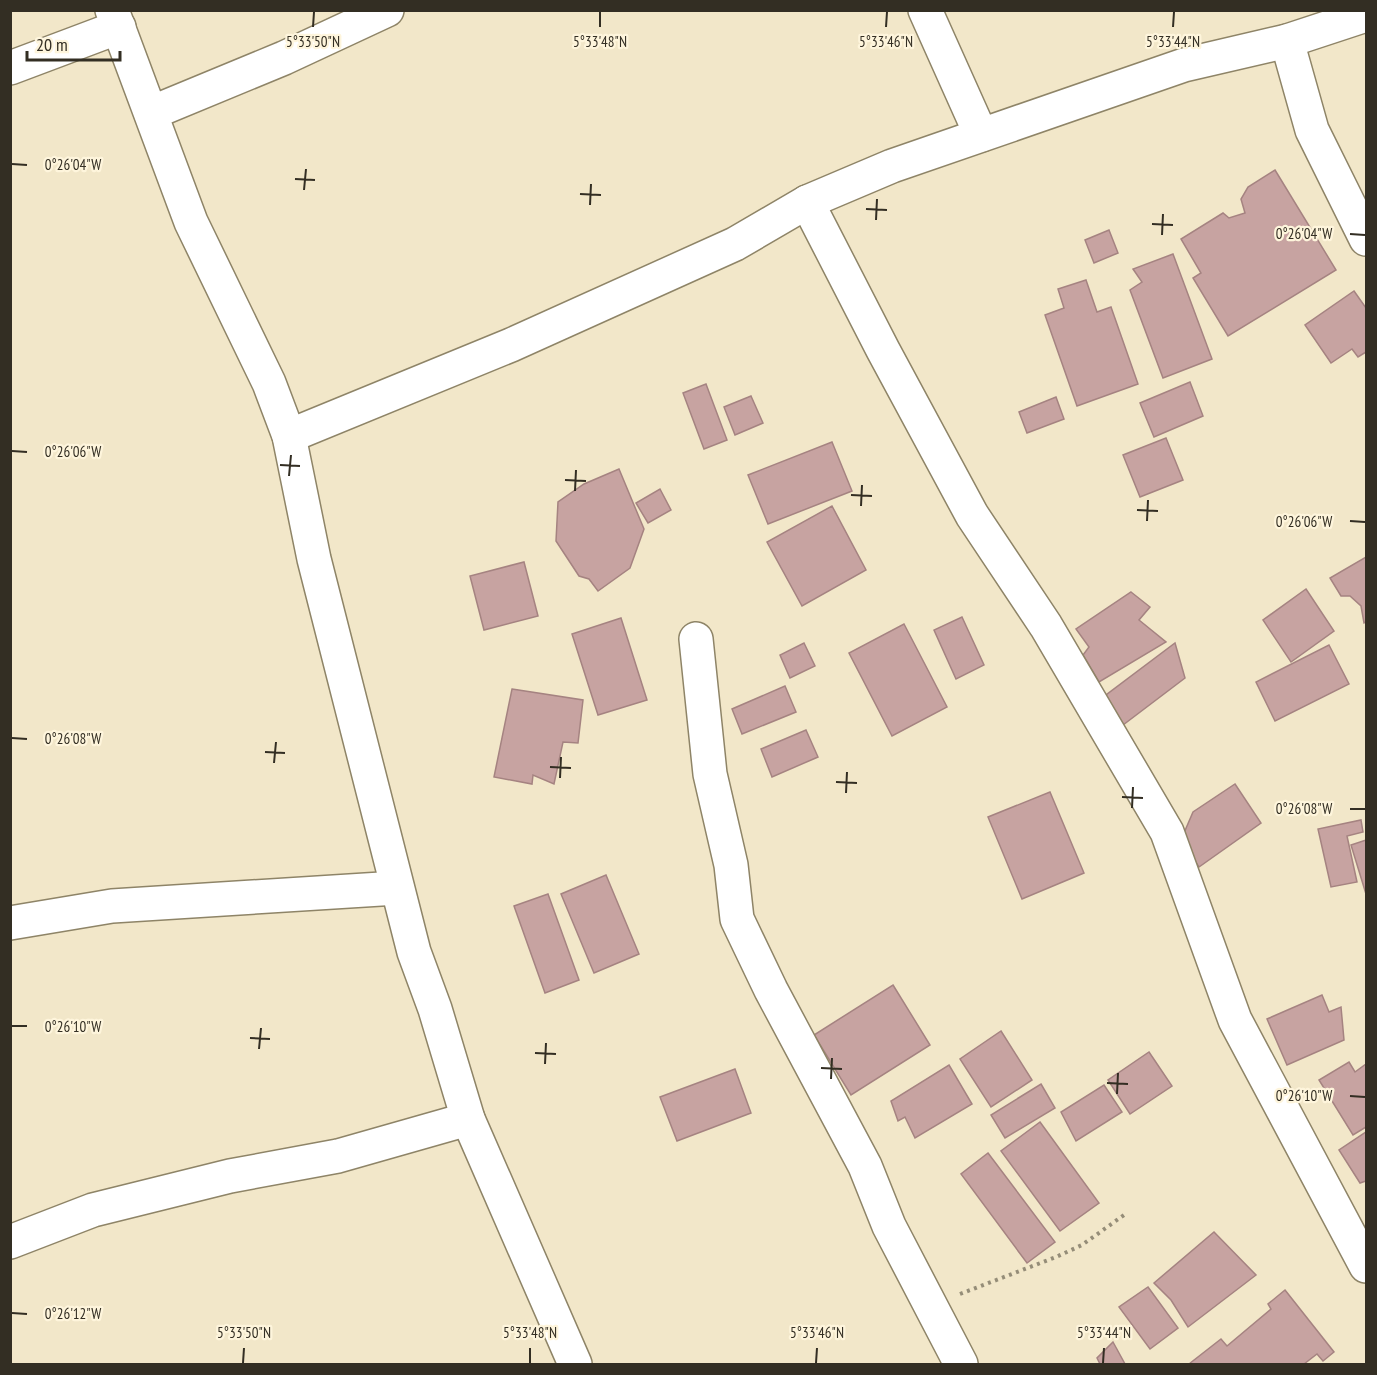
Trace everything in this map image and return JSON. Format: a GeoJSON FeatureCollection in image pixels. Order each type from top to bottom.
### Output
{"type":"FeatureCollection","features":[{"type":"Feature","properties":{"kind":"street"},"geometry":{"type":"LineString","coordinates":[[151,113],[284,58],[387,10]]}},
{"type":"Feature","properties":{"kind":"street"},"geometry":{"type":"LineString","coordinates":[[925,10],[981,135]]}},
{"type":"Feature","properties":{"kind":"street"},"geometry":{"type":"LineString","coordinates":[[289,436],[512,345],[735,244],[807,202],[892,165],[1184,65],[1287,42],[1366,15]]}},
{"type":"Feature","properties":{"kind":"street"},"geometry":{"type":"LineString","coordinates":[[10,68],[116,19],[191,222],[269,383],[289,436],[303,492],[314,559],[414,952],[435,1009],[468,1119],[574,1365]]}},
{"type":"Feature","properties":{"kind":"street"},"geometry":{"type":"LineString","coordinates":[[1287,42],[1312,130],[1366,239]]}},
{"type":"Feature","properties":{"kind":"street"},"geometry":{"type":"LineString","coordinates":[[807,202],[883,350],[972,514],[1046,626],[1167,832],[1235,1020],[1366,1266]]}},
{"type":"Feature","properties":{"kind":"street"},"geometry":{"type":"LineString","coordinates":[[696,639],[710,774],[731,865],[737,919],[771,990],[865,1166],[889,1226],[961,1365]]}},
{"type":"Feature","properties":{"kind":"street"},"geometry":{"type":"LineString","coordinates":[[10,923],[112,906],[397,888]]}},
{"type":"Feature","properties":{"kind":"street"},"geometry":{"type":"LineString","coordinates":[[10,1242],[93,1210],[230,1176],[338,1156],[468,1119]]}},
{"type":"Feature","properties":{"kind":"path"},"geometry":{"type":"LineString","coordinates":[[932,1307],[977,1287],[1013,1276],[1082,1245],[1124,1215]]}},
{"type":"Feature","properties":{"kind":"building"},"geometry":{"type":"Polygon","coordinates":[[[1275,170],[1336,270],[1228,336],[1193,278],[1201,273],[1181,239],[1223,213],[1229,218],[1245,213],[1241,199],[1248,187],[1275,170]]]}},
{"type":"Feature","properties":{"kind":"building"},"geometry":{"type":"Polygon","coordinates":[[[1109,230],[1118,253],[1094,263],[1085,240],[1109,230]]]}},
{"type":"Feature","properties":{"kind":"building"},"geometry":{"type":"Polygon","coordinates":[[[1173,254],[1212,359],[1163,378],[1130,290],[1142,282],[1133,269],[1173,254]]]}},
{"type":"Feature","properties":{"kind":"building"},"geometry":{"type":"Polygon","coordinates":[[[1086,280],[1097,312],[1111,307],[1138,384],[1077,406],[1045,315],[1064,308],[1058,289],[1086,280]]]}},
{"type":"Feature","properties":{"kind":"building"},"geometry":{"type":"Polygon","coordinates":[[[1354,291],[1366,308],[1366,352],[1358,357],[1352,349],[1331,363],[1305,325],[1354,291]]]}},
{"type":"Feature","properties":{"kind":"building"},"geometry":{"type":"Polygon","coordinates":[[[1190,382],[1203,416],[1154,437],[1140,403],[1190,382]]]}},
{"type":"Feature","properties":{"kind":"building"},"geometry":{"type":"Polygon","coordinates":[[[706,384],[727,440],[704,449],[683,393],[706,384]]]}},
{"type":"Feature","properties":{"kind":"building"},"geometry":{"type":"Polygon","coordinates":[[[751,396],[763,423],[735,435],[724,407],[751,396]]]}},
{"type":"Feature","properties":{"kind":"building"},"geometry":{"type":"Polygon","coordinates":[[[1056,397],[1064,419],[1027,433],[1019,412],[1056,397]]]}},
{"type":"Feature","properties":{"kind":"building"},"geometry":{"type":"Polygon","coordinates":[[[1166,438],[1183,480],[1140,497],[1123,455],[1166,438]]]}},
{"type":"Feature","properties":{"kind":"building"},"geometry":{"type":"Polygon","coordinates":[[[832,442],[852,491],[768,524],[748,475],[832,442]]]}},
{"type":"Feature","properties":{"kind":"building"},"geometry":{"type":"Polygon","coordinates":[[[619,469],[644,529],[630,568],[598,591],[589,579],[579,576],[556,541],[558,502],[584,484],[619,469]]]}},
{"type":"Feature","properties":{"kind":"building"},"geometry":{"type":"Polygon","coordinates":[[[660,489],[671,510],[648,523],[636,503],[660,489]]]}},
{"type":"Feature","properties":{"kind":"building"},"geometry":{"type":"Polygon","coordinates":[[[832,506],[866,570],[802,606],[767,542],[832,506]]]}},
{"type":"Feature","properties":{"kind":"building"},"geometry":{"type":"Polygon","coordinates":[[[1366,557],[1366,622],[1364,623],[1361,606],[1350,596],[1341,596],[1330,578],[1366,557]]]}},
{"type":"Feature","properties":{"kind":"building"},"geometry":{"type":"Polygon","coordinates":[[[524,562],[538,616],[484,630],[470,576],[524,562]]]}},
{"type":"Feature","properties":{"kind":"building"},"geometry":{"type":"Polygon","coordinates":[[[1306,589],[1334,631],[1291,662],[1263,620],[1306,589]]]}},
{"type":"Feature","properties":{"kind":"building"},"geometry":{"type":"Polygon","coordinates":[[[1131,592],[1150,607],[1139,620],[1166,642],[1099,682],[1083,655],[1089,647],[1076,629],[1131,592]]]}},
{"type":"Feature","properties":{"kind":"building"},"geometry":{"type":"Polygon","coordinates":[[[962,617],[984,665],[956,679],[934,630],[962,617]]]}},
{"type":"Feature","properties":{"kind":"building"},"geometry":{"type":"Polygon","coordinates":[[[621,618],[647,700],[598,715],[572,634],[621,618]]]}},
{"type":"Feature","properties":{"kind":"building"},"geometry":{"type":"Polygon","coordinates":[[[904,624],[947,707],[892,736],[849,653],[904,624]]]}},
{"type":"Feature","properties":{"kind":"building"},"geometry":{"type":"Polygon","coordinates":[[[804,643],[815,666],[790,678],[780,655],[804,643]]]}},
{"type":"Feature","properties":{"kind":"building"},"geometry":{"type":"Polygon","coordinates":[[[1175,643],[1185,678],[1123,725],[1102,698],[1175,643]]]}},
{"type":"Feature","properties":{"kind":"building"},"geometry":{"type":"Polygon","coordinates":[[[1329,645],[1349,684],[1275,721],[1256,682],[1329,645]]]}},
{"type":"Feature","properties":{"kind":"building"},"geometry":{"type":"Polygon","coordinates":[[[785,686],[796,712],[742,734],[732,709],[785,686]]]}},
{"type":"Feature","properties":{"kind":"building"},"geometry":{"type":"Polygon","coordinates":[[[512,689],[583,700],[578,743],[563,742],[554,784],[533,775],[532,784],[494,777],[512,689]]]}},
{"type":"Feature","properties":{"kind":"building"},"geometry":{"type":"Polygon","coordinates":[[[806,730],[818,757],[772,777],[761,749],[806,730]]]}},
{"type":"Feature","properties":{"kind":"building"},"geometry":{"type":"Polygon","coordinates":[[[1235,784],[1261,823],[1199,867],[1181,840],[1193,812],[1235,784]]]}},
{"type":"Feature","properties":{"kind":"building"},"geometry":{"type":"Polygon","coordinates":[[[1050,792],[1084,873],[1022,899],[988,817],[1050,792]]]}},
{"type":"Feature","properties":{"kind":"building"},"geometry":{"type":"Polygon","coordinates":[[[1361,820],[1363,832],[1347,836],[1357,882],[1331,887],[1318,829],[1361,820]]]}},
{"type":"Feature","properties":{"kind":"building"},"geometry":{"type":"Polygon","coordinates":[[[1366,840],[1366,894],[1351,845],[1366,840]]]}},
{"type":"Feature","properties":{"kind":"building"},"geometry":{"type":"Polygon","coordinates":[[[606,875],[639,954],[594,973],[561,894],[606,875]]]}},
{"type":"Feature","properties":{"kind":"building"},"geometry":{"type":"Polygon","coordinates":[[[548,894],[579,980],[545,993],[514,906],[548,894]]]}},
{"type":"Feature","properties":{"kind":"building"},"geometry":{"type":"Polygon","coordinates":[[[893,985],[930,1045],[851,1095],[814,1035],[893,985]]]}},
{"type":"Feature","properties":{"kind":"building"},"geometry":{"type":"Polygon","coordinates":[[[1322,995],[1329,1012],[1341,1007],[1344,1040],[1287,1065],[1267,1019],[1322,995]]]}},
{"type":"Feature","properties":{"kind":"building"},"geometry":{"type":"Polygon","coordinates":[[[1001,1031],[1032,1080],[991,1107],[960,1059],[1001,1031]]]}},
{"type":"Feature","properties":{"kind":"building"},"geometry":{"type":"Polygon","coordinates":[[[1149,1052],[1172,1086],[1130,1114],[1108,1080],[1149,1052]]]}},
{"type":"Feature","properties":{"kind":"building"},"geometry":{"type":"Polygon","coordinates":[[[1349,1062],[1355,1072],[1366,1064],[1366,1127],[1353,1135],[1319,1080],[1349,1062]]]}},
{"type":"Feature","properties":{"kind":"building"},"geometry":{"type":"Polygon","coordinates":[[[949,1065],[972,1104],[915,1138],[905,1117],[898,1121],[891,1101],[949,1065]]]}},
{"type":"Feature","properties":{"kind":"building"},"geometry":{"type":"Polygon","coordinates":[[[735,1069],[751,1113],[677,1141],[660,1097],[735,1069]]]}},
{"type":"Feature","properties":{"kind":"building"},"geometry":{"type":"Polygon","coordinates":[[[1041,1084],[1055,1108],[1005,1138],[991,1115],[1041,1084]]]}},
{"type":"Feature","properties":{"kind":"building"},"geometry":{"type":"Polygon","coordinates":[[[1104,1085],[1122,1112],[1076,1141],[1061,1112],[1104,1085]]]}},
{"type":"Feature","properties":{"kind":"building"},"geometry":{"type":"Polygon","coordinates":[[[1040,1122],[1099,1203],[1060,1231],[1001,1151],[1040,1122]]]}},
{"type":"Feature","properties":{"kind":"building"},"geometry":{"type":"Polygon","coordinates":[[[1366,1132],[1366,1181],[1360,1183],[1339,1150],[1366,1132]]]}},
{"type":"Feature","properties":{"kind":"building"},"geometry":{"type":"Polygon","coordinates":[[[988,1153],[1055,1242],[1027,1263],[961,1174],[988,1153]]]}},
{"type":"Feature","properties":{"kind":"building"},"geometry":{"type":"Polygon","coordinates":[[[1214,1232],[1256,1275],[1188,1327],[1171,1300],[1154,1283],[1214,1232]]]}},
{"type":"Feature","properties":{"kind":"building"},"geometry":{"type":"Polygon","coordinates":[[[1148,1287],[1178,1328],[1150,1349],[1119,1307],[1148,1287]]]}},
{"type":"Feature","properties":{"kind":"building"},"geometry":{"type":"Polygon","coordinates":[[[1285,1290],[1334,1352],[1323,1361],[1317,1354],[1304,1364],[1189,1364],[1221,1339],[1227,1346],[1271,1309],[1268,1304],[1285,1290]]]}},
{"type":"Feature","properties":{"kind":"building"},"geometry":{"type":"Polygon","coordinates":[[[1113,1342],[1125,1364],[1100,1364],[1097,1358],[1113,1342]]]}}]}
